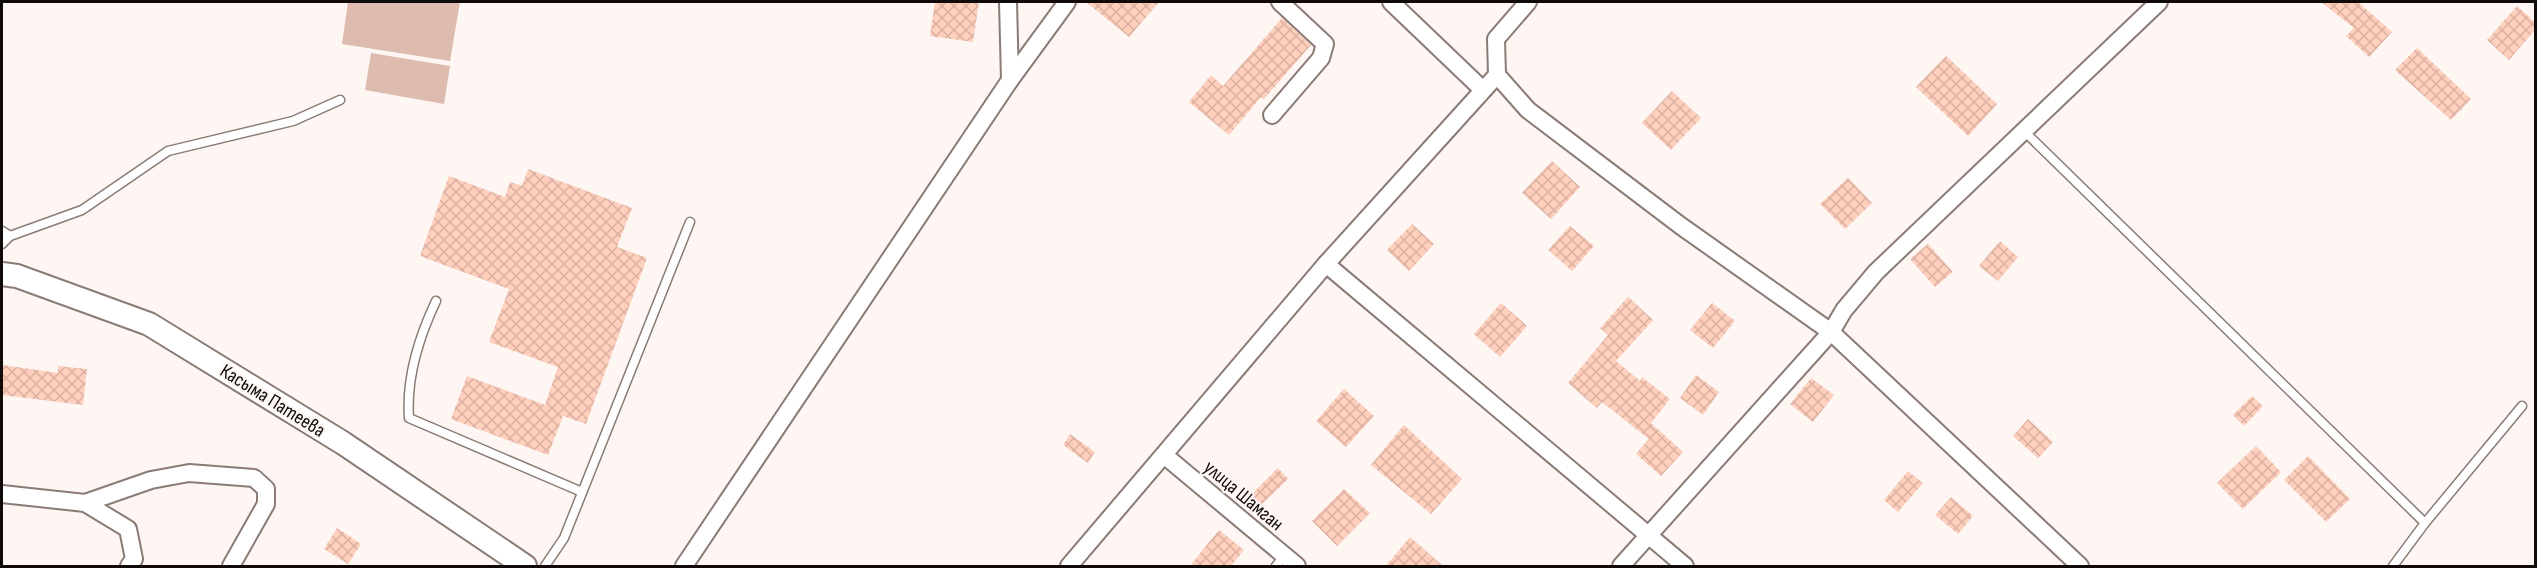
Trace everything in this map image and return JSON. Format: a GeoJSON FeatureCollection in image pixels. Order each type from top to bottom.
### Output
{"type":"FeatureCollection","features":[{"type":"Feature","properties":{"kind":"main road","name":"Касыма Патеева"},"geometry":{"type":"LineString","coordinates":[[2,274],[17,276],[149,324],[343,443],[525,567]]}},
{"type":"Feature","properties":{"kind":"street"},"geometry":{"type":"LineString","coordinates":[[1008,2],[1010,81]]}},
{"type":"Feature","properties":{"kind":"street"},"geometry":{"type":"LineString","coordinates":[[684,567],[1010,81],[1067,2]]}},
{"type":"Feature","properties":{"kind":"street"},"geometry":{"type":"LineString","coordinates":[[1272,115],[1321,58],[1325,44],[1280,2]]}},
{"type":"Feature","properties":{"kind":"street"},"geometry":{"type":"LineString","coordinates":[[1391,2],[1483,90]]}},
{"type":"Feature","properties":{"kind":"street"},"geometry":{"type":"LineString","coordinates":[[1528,2],[1496,39],[1497,75],[1528,110],[1681,226],[1831,333],[2080,567]]}},
{"type":"Feature","properties":{"kind":"street"},"geometry":{"type":"LineString","coordinates":[[1621,567],[1831,333],[1844,310],[1876,272],[2159,2]]}},
{"type":"Feature","properties":{"kind":"street"},"geometry":{"type":"LineString","coordinates":[[1069,567],[1326,264],[1497,75]]}},
{"type":"Feature","properties":{"kind":"street"},"geometry":{"type":"LineString","coordinates":[[1326,264],[1685,567]]}},
{"type":"Feature","properties":{"kind":"street","name":"улица Шамган"},"geometry":{"type":"LineString","coordinates":[[1164,455],[1286,563]]}},
{"type":"Feature","properties":{"kind":"street"},"geometry":{"type":"LineString","coordinates":[[85,503],[151,480],[189,473],[254,478],[266,489],[266,504],[231,567]]}},
{"type":"Feature","properties":{"kind":"street"},"geometry":{"type":"LineString","coordinates":[[2,494],[85,503],[128,528],[134,559],[129,567]]}},
{"type":"Feature","properties":{"kind":"lane"},"geometry":{"type":"LineString","coordinates":[[2,244],[10,236],[82,210],[168,151],[293,121],[340,100]]}},
{"type":"Feature","properties":{"kind":"lane"},"geometry":{"type":"LineString","coordinates":[[2024,131],[2424,523]]}},
{"type":"Feature","properties":{"kind":"lane"},"geometry":{"type":"LineString","coordinates":[[545,567],[564,538],[690,222]]}},
{"type":"Feature","properties":{"kind":"lane"},"geometry":{"type":"LineString","coordinates":[[2,231],[10,236]]}},
{"type":"Feature","properties":{"kind":"lane"},"geometry":{"type":"LineString","coordinates":[[436,301],[418,340],[408,405],[409,418],[582,492]]}},
{"type":"Feature","properties":{"kind":"lane"},"geometry":{"type":"LineString","coordinates":[[2393,567],[2424,523],[2522,406]]}},
{"type":"Feature","properties":{"kind":"shaded area"},"geometry":{"type":"Polygon","coordinates":[[[348,2],[460,2],[450,61],[342,44],[348,2]]]}},
{"type":"Feature","properties":{"kind":"shaded area"},"geometry":{"type":"Polygon","coordinates":[[[371,53],[450,66],[444,104],[365,90],[371,53]]]}},
{"type":"Feature","properties":{"kind":"building"},"geometry":{"type":"Polygon","coordinates":[[[935,2],[979,2],[973,42],[930,36],[935,2]]]}},
{"type":"Feature","properties":{"kind":"building"},"geometry":{"type":"Polygon","coordinates":[[[1086,2],[1159,2],[1129,37],[1086,2]]]}},
{"type":"Feature","properties":{"kind":"building"},"geometry":{"type":"Polygon","coordinates":[[[2321,2],[2358,2],[2392,32],[2369,57],[2346,36],[2354,28],[2321,2]]]}},
{"type":"Feature","properties":{"kind":"building"},"geometry":{"type":"Polygon","coordinates":[[[2517,6],[2535,22],[2535,30],[2509,60],[2487,40],[2517,6]]]}},
{"type":"Feature","properties":{"kind":"building"},"geometry":{"type":"Polygon","coordinates":[[[1282,18],[1311,45],[1264,99],[1261,97],[1229,135],[1189,102],[1211,75],[1223,86],[1282,18]]]}},
{"type":"Feature","properties":{"kind":"building"},"geometry":{"type":"Polygon","coordinates":[[[2417,48],[2471,99],[2451,120],[2395,70],[2417,48]]]}},
{"type":"Feature","properties":{"kind":"building"},"geometry":{"type":"Polygon","coordinates":[[[1946,56],[1997,104],[1968,136],[1916,87],[1946,56]]]}},
{"type":"Feature","properties":{"kind":"building"},"geometry":{"type":"Polygon","coordinates":[[[1672,91],[1701,118],[1671,150],[1642,123],[1672,91]]]}},
{"type":"Feature","properties":{"kind":"building"},"geometry":{"type":"Polygon","coordinates":[[[1552,161],[1580,187],[1551,219],[1522,193],[1552,161]]]}},
{"type":"Feature","properties":{"kind":"building"},"geometry":{"type":"Polygon","coordinates":[[[528,169],[632,208],[617,247],[647,258],[586,424],[563,416],[548,455],[451,419],[467,376],[545,405],[558,367],[489,342],[509,289],[420,256],[449,176],[505,197],[510,182],[522,186],[528,169]]]}},
{"type":"Feature","properties":{"kind":"building"},"geometry":{"type":"Polygon","coordinates":[[[1848,178],[1872,203],[1845,229],[1820,204],[1848,178]]]}},
{"type":"Feature","properties":{"kind":"building"},"geometry":{"type":"Polygon","coordinates":[[[1412,224],[1434,244],[1409,271],[1387,250],[1412,224]]]}},
{"type":"Feature","properties":{"kind":"building"},"geometry":{"type":"Polygon","coordinates":[[[1570,226],[1594,246],[1572,271],[1548,250],[1570,226]]]}},
{"type":"Feature","properties":{"kind":"building"},"geometry":{"type":"Polygon","coordinates":[[[2000,241],[2018,257],[1998,281],[1979,266],[2000,241]]]}},
{"type":"Feature","properties":{"kind":"building"},"geometry":{"type":"Polygon","coordinates":[[[1928,244],[1953,272],[1935,287],[1910,259],[1928,244]]]}},
{"type":"Feature","properties":{"kind":"building"},"geometry":{"type":"Polygon","coordinates":[[[1628,297],[1653,320],[1616,361],[1640,381],[1642,377],[1670,399],[1651,423],[1683,452],[1661,476],[1636,454],[1649,439],[1602,402],[1597,408],[1568,383],[1608,335],[1600,328],[1628,297]]]}},
{"type":"Feature","properties":{"kind":"building"},"geometry":{"type":"Polygon","coordinates":[[[1501,303],[1527,326],[1500,357],[1474,334],[1501,303]]]}},
{"type":"Feature","properties":{"kind":"building"},"geometry":{"type":"Polygon","coordinates":[[[1712,303],[1735,321],[1713,348],[1690,330],[1712,303]]]}},
{"type":"Feature","properties":{"kind":"building"},"geometry":{"type":"Polygon","coordinates":[[[2,365],[58,373],[58,366],[87,369],[83,405],[2,395],[2,365]]]}},
{"type":"Feature","properties":{"kind":"building"},"geometry":{"type":"Polygon","coordinates":[[[1696,375],[1719,392],[1703,415],[1680,398],[1696,375]]]}},
{"type":"Feature","properties":{"kind":"building"},"geometry":{"type":"Polygon","coordinates":[[[1811,378],[1834,395],[1813,422],[1790,404],[1811,378]]]}},
{"type":"Feature","properties":{"kind":"building"},"geometry":{"type":"Polygon","coordinates":[[[1344,389],[1374,416],[1346,447],[1316,421],[1344,389]]]}},
{"type":"Feature","properties":{"kind":"building"},"geometry":{"type":"Polygon","coordinates":[[[2252,396],[2263,406],[2244,426],[2233,415],[2252,396]]]}},
{"type":"Feature","properties":{"kind":"building"},"geometry":{"type":"Polygon","coordinates":[[[2028,419],[2053,442],[2038,458],[2013,436],[2028,419]]]}},
{"type":"Feature","properties":{"kind":"building"},"geometry":{"type":"Polygon","coordinates":[[[1404,425],[1462,479],[1431,514],[1371,465],[1404,425]]]}},
{"type":"Feature","properties":{"kind":"building"},"geometry":{"type":"Polygon","coordinates":[[[1070,434],[1095,452],[1088,463],[1063,445],[1070,434]]]}},
{"type":"Feature","properties":{"kind":"building"},"geometry":{"type":"Polygon","coordinates":[[[2256,446],[2281,472],[2243,509],[2217,483],[2256,446]]]}},
{"type":"Feature","properties":{"kind":"building"},"geometry":{"type":"Polygon","coordinates":[[[2308,456],[2350,499],[2326,522],[2284,480],[2308,456]]]}},
{"type":"Feature","properties":{"kind":"building"},"geometry":{"type":"Polygon","coordinates":[[[1278,468],[1288,479],[1259,507],[1249,497],[1278,468]]]}},
{"type":"Feature","properties":{"kind":"building"},"geometry":{"type":"Polygon","coordinates":[[[1908,471],[1923,483],[1898,512],[1884,500],[1908,471]]]}},
{"type":"Feature","properties":{"kind":"building"},"geometry":{"type":"Polygon","coordinates":[[[1344,489],[1370,513],[1337,546],[1312,521],[1344,489]]]}},
{"type":"Feature","properties":{"kind":"building"},"geometry":{"type":"Polygon","coordinates":[[[1951,497],[1973,516],[1958,534],[1935,515],[1951,497]]]}},
{"type":"Feature","properties":{"kind":"building"},"geometry":{"type":"Polygon","coordinates":[[[337,528],[361,544],[348,564],[324,549],[337,528]]]}},
{"type":"Feature","properties":{"kind":"building"},"geometry":{"type":"Polygon","coordinates":[[[1219,530],[1244,550],[1230,567],[1189,567],[1219,530]]]}},
{"type":"Feature","properties":{"kind":"building"},"geometry":{"type":"Polygon","coordinates":[[[1410,537],[1444,567],[1385,567],[1410,537]]]}}]}
